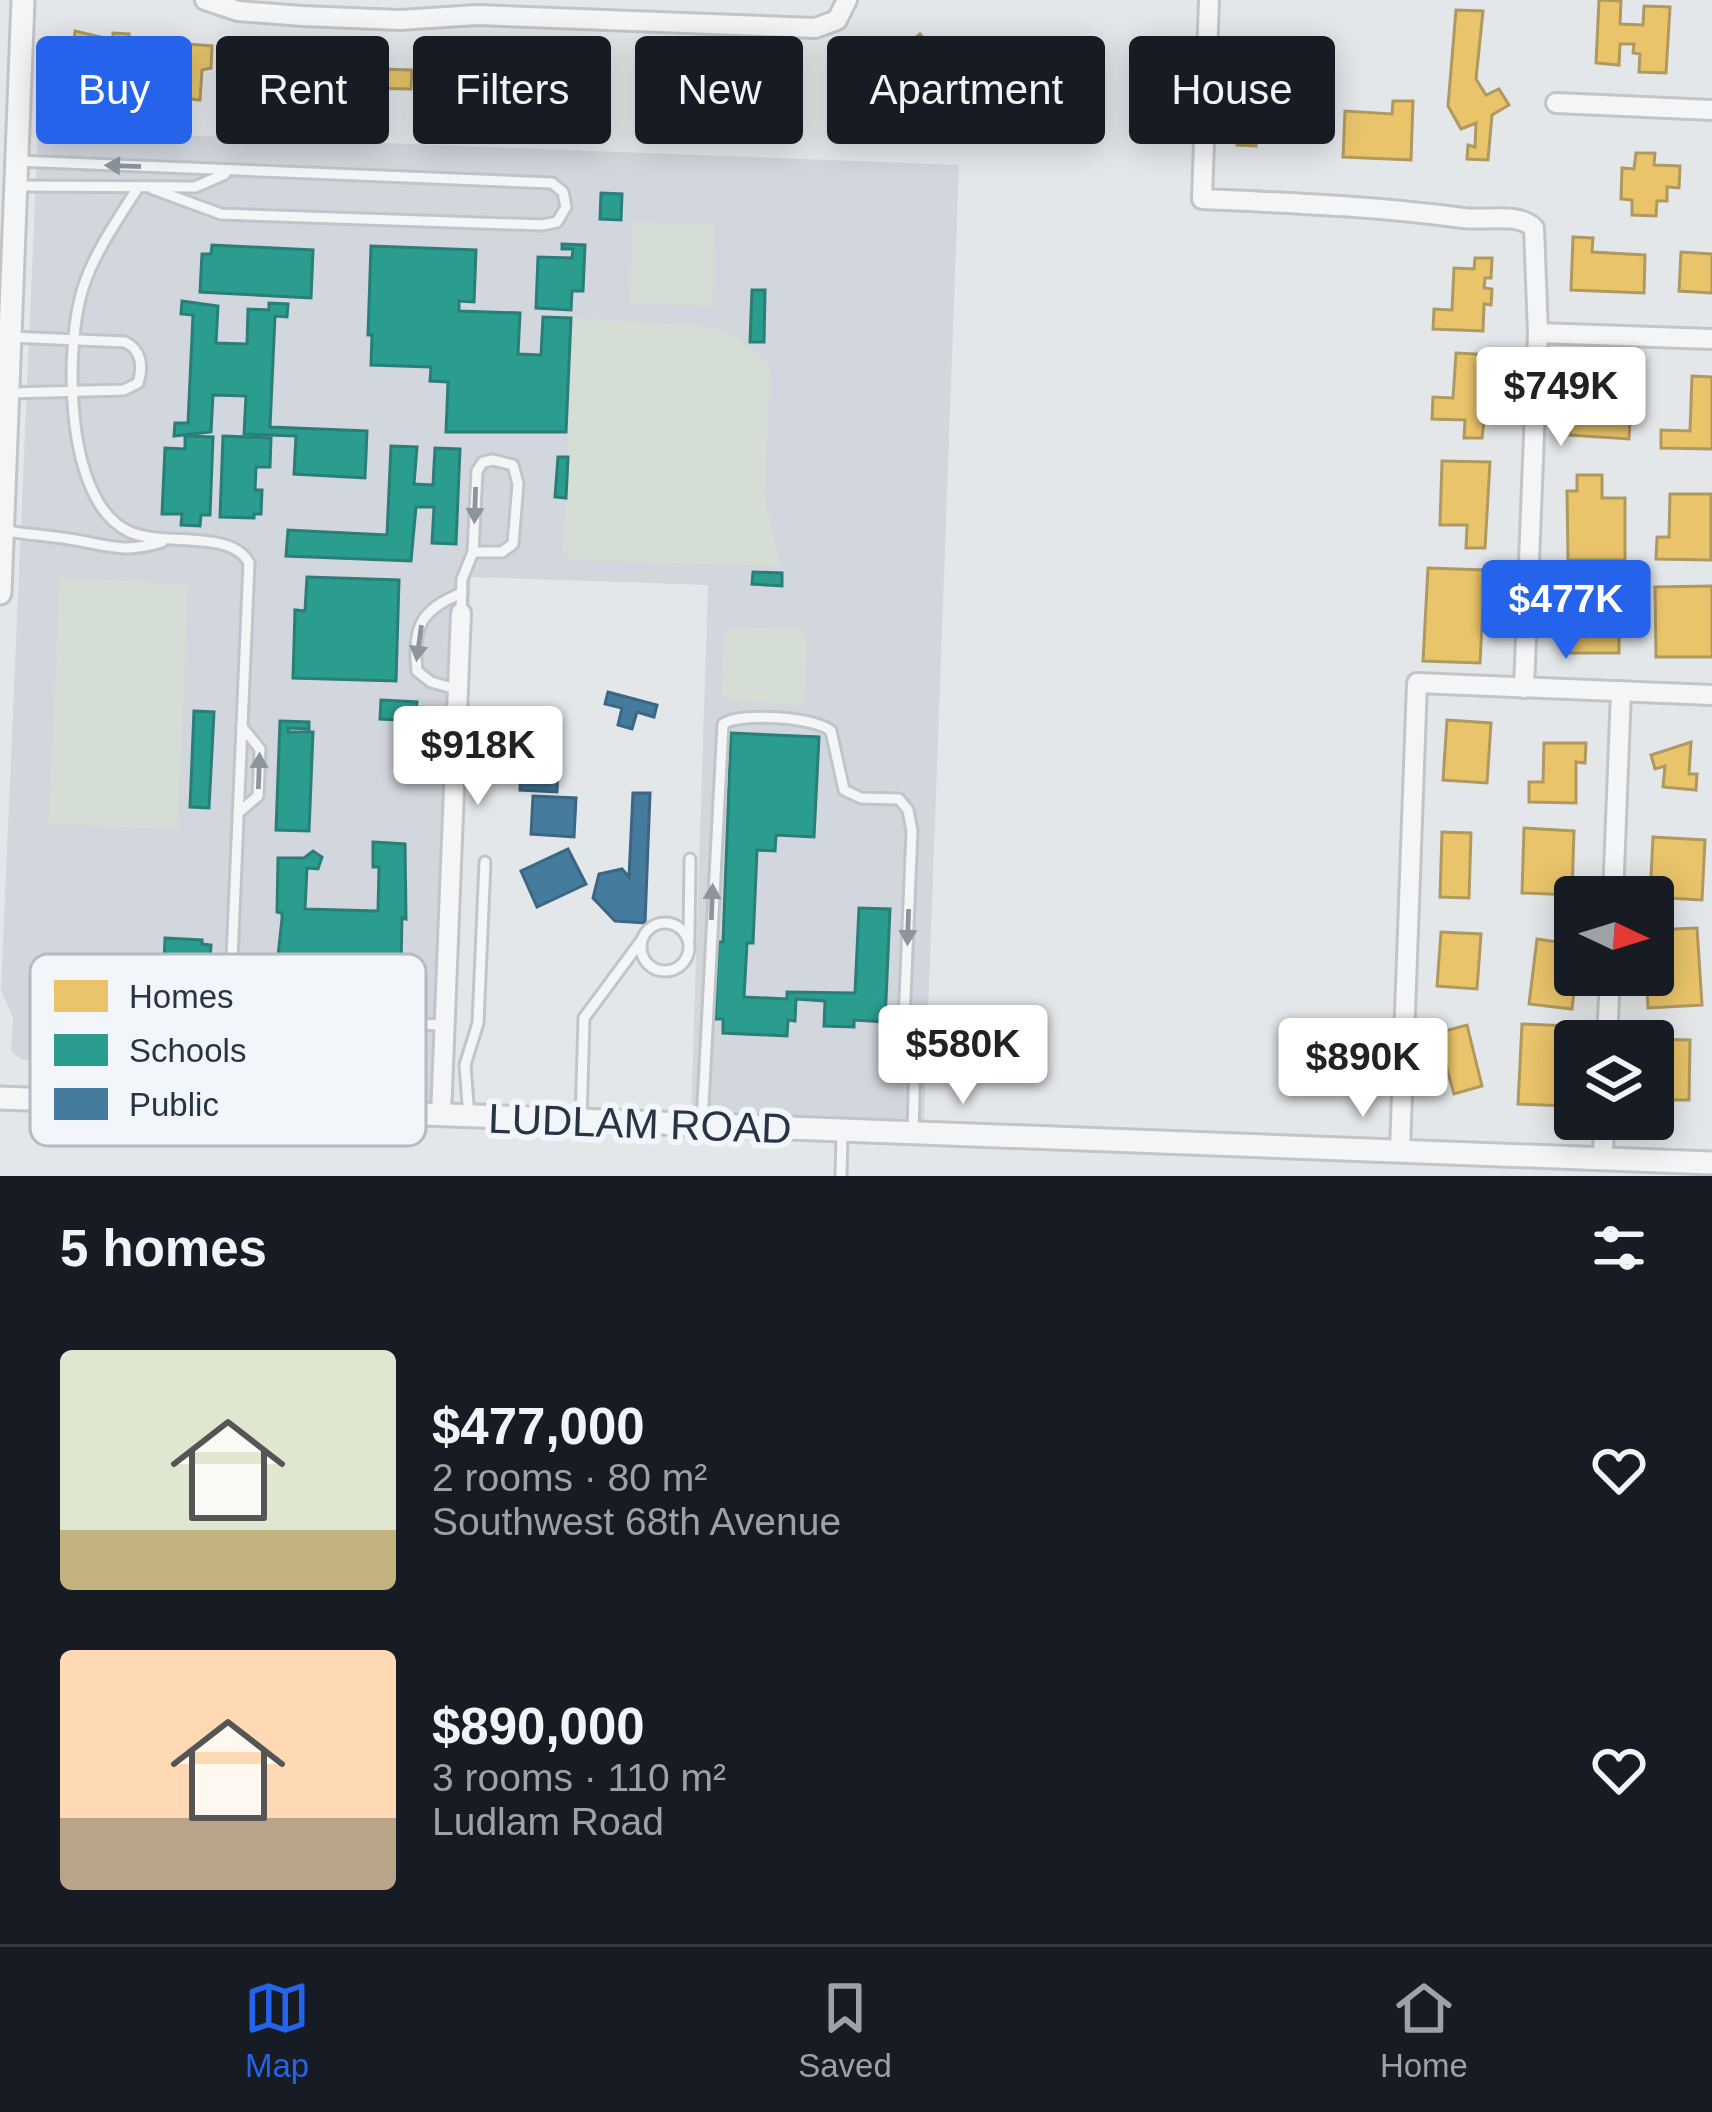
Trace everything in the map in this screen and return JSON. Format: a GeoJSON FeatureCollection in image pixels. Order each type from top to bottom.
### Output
{"type":"FeatureCollection","features":[{"type":"Feature","properties":{"kind":"street"},"geometry":{"type":"LineString","coordinates":[[0,593],[22,0]]}},
{"type":"Feature","properties":{"kind":"street"},"geometry":{"type":"LineString","coordinates":[[205,0],[234,10],[302,8],[400,20],[477,15],[815,28],[829,25],[843,8]]}},
{"type":"Feature","properties":{"kind":"street"},"geometry":{"type":"LineString","coordinates":[[614,21],[615,0]]}},
{"type":"Feature","properties":{"kind":"street"},"geometry":{"type":"LineString","coordinates":[[1209,0],[1202,199],[1408,208],[1532,223],[1538,333],[1523,688]]}},
{"type":"Feature","properties":{"kind":"street"},"geometry":{"type":"LineString","coordinates":[[1556,104],[1712,110]]}},
{"type":"Feature","properties":{"kind":"street"},"geometry":{"type":"LineString","coordinates":[[1538,333],[1712,339]]}},
{"type":"Feature","properties":{"kind":"street"},"geometry":{"type":"LineString","coordinates":[[441,1116],[461,603]]}},
{"type":"Feature","properties":{"kind":"street"},"geometry":{"type":"LineString","coordinates":[[1400,1150],[1418,683],[1712,695]]}},
{"type":"Feature","properties":{"kind":"street"},"geometry":{"type":"LineString","coordinates":[[1614,876],[1621,691]]}},
{"type":"Feature","properties":{"kind":"street","name":"LUDLAM ROAD"},"geometry":{"type":"LineString","coordinates":[[0,1098],[30,1099]]}},
{"type":"Feature","properties":{"kind":"street","name":"LUDLAM ROAD"},"geometry":{"type":"LineString","coordinates":[[426,1115],[1712,1163]]}},
{"type":"Feature","properties":{"kind":"street"},"geometry":{"type":"LineString","coordinates":[[1603,1140],[1603,1157]]}},
{"type":"Feature","properties":{"kind":"lane"},"geometry":{"type":"LineString","coordinates":[[17,161],[552,183],[563,192],[566,207],[557,222],[547,225],[212,212],[153,189]]}},
{"type":"Feature","properties":{"kind":"lane"},"geometry":{"type":"LineString","coordinates":[[178,167],[205,183],[212,212]]}},
{"type":"Feature","properties":{"kind":"lane"},"geometry":{"type":"LineString","coordinates":[[16,187],[195,188],[230,172]]}},
{"type":"Feature","properties":{"kind":"lane"},"geometry":{"type":"LineString","coordinates":[[137,189],[83,285],[72,393],[77,442],[101,506],[127,532],[163,542],[229,545],[248,560],[234,954]]}},
{"type":"Feature","properties":{"kind":"lane"},"geometry":{"type":"LineString","coordinates":[[8,393],[127,390],[138,383],[140,374],[139,355],[128,342],[10,337]]}},
{"type":"Feature","properties":{"kind":"lane"},"geometry":{"type":"LineString","coordinates":[[457,689],[431,682],[417,671],[425,615],[435,603],[461,603],[462,579],[473,552],[477,471],[483,462],[508,461],[518,484],[513,544],[502,552],[473,552]]}},
{"type":"Feature","properties":{"kind":"lane"},"geometry":{"type":"LineString","coordinates":[[3,530],[107,549],[135,550],[163,542]]}},
{"type":"Feature","properties":{"kind":"lane"},"geometry":{"type":"LineString","coordinates":[[701,1125],[723,724],[735,718],[811,721],[831,731],[844,790],[862,798],[899,799],[908,810],[912,831],[904,1022],[915,1055],[913,1133]]}},
{"type":"Feature","properties":{"kind":"lane"},"geometry":{"type":"LineString","coordinates":[[238,813],[258,796],[260,749],[242,727]]}},
{"type":"Feature","properties":{"kind":"lane"},"geometry":{"type":"LineString","coordinates":[[622,970],[660,971],[681,965],[688,944],[690,859]]}},
{"type":"Feature","properties":{"kind":"lane"},"geometry":{"type":"LineString","coordinates":[[469,1117],[465,1064],[478,1023],[485,862]]}},
{"type":"Feature","properties":{"kind":"lane"},"geometry":{"type":"LineString","coordinates":[[581,1120],[584,1018],[651,928],[683,914],[689,900]]}},
{"type":"Feature","properties":{"kind":"lane"},"geometry":{"type":"LineString","coordinates":[[666,923],[681,929],[688,944]]}},
{"type":"Feature","properties":{"kind":"lane"},"geometry":{"type":"LineString","coordinates":[[641,941],[643,957],[660,971]]}},
{"type":"Feature","properties":{"kind":"lane"},"geometry":{"type":"LineString","coordinates":[[426,1024],[446,1025]]}},
{"type":"Feature","properties":{"kind":"lane"},"geometry":{"type":"LineString","coordinates":[[841,1176],[842,1130]]}},
{"type":"Feature","properties":{"kind":"shaded area"},"geometry":{"type":"Polygon","coordinates":[[[192,136],[216,137],[216,144],[389,143],[959,165],[924,1123],[691,1115],[708,585],[471,577],[450,1107],[426,1106],[426,954],[30,954],[30,1060],[11,1051],[13,1018],[1,990],[37,144],[192,144],[192,136]]]}},
{"type":"Feature","properties":{"kind":"shaded area"},"geometry":{"type":"Polygon","coordinates":[[[633,222],[714,224],[712,306],[630,303],[633,222]]]}},
{"type":"Feature","properties":{"kind":"shaded area"},"geometry":{"type":"Polygon","coordinates":[[[573,318],[712,327],[737,337],[770,365],[764,497],[780,566],[572,560],[563,552],[573,318]]]}},
{"type":"Feature","properties":{"kind":"shaded area"},"geometry":{"type":"Polygon","coordinates":[[[60,578],[188,584],[177,829],[49,824],[60,578]]]}},
{"type":"Feature","properties":{"kind":"shaded area"},"geometry":{"type":"Polygon","coordinates":[[[732,627],[801,630],[807,637],[804,699],[799,705],[726,700],[722,694],[724,635],[732,627]]]}},
{"type":"Feature","properties":{"kind":"building: Homes"},"geometry":{"type":"Polygon","coordinates":[[[1599,0],[1621,1],[1620,24],[1643,25],[1644,6],[1670,7],[1666,73],[1639,72],[1640,54],[1633,53],[1634,44],[1620,44],[1619,65],[1596,63],[1599,0]]]}},
{"type":"Feature","properties":{"kind":"building: Homes"},"geometry":{"type":"Polygon","coordinates":[[[1456,10],[1483,11],[1476,79],[1486,95],[1499,89],[1509,105],[1492,115],[1488,160],[1467,159],[1468,145],[1475,147],[1476,123],[1461,129],[1448,106],[1456,10]]]}},
{"type":"Feature","properties":{"kind":"building: Homes"},"geometry":{"type":"Polygon","coordinates":[[[192,44],[212,46],[211,68],[202,70],[200,100],[192,99],[192,44]]]}},
{"type":"Feature","properties":{"kind":"building: Homes"},"geometry":{"type":"Polygon","coordinates":[[[389,69],[412,70],[411,89],[389,89],[389,69]]]}},
{"type":"Feature","properties":{"kind":"building: Homes"},"geometry":{"type":"Polygon","coordinates":[[[1393,101],[1413,101],[1411,160],[1343,157],[1345,111],[1392,114],[1393,101]]]}},
{"type":"Feature","properties":{"kind":"building: Homes"},"geometry":{"type":"Polygon","coordinates":[[[1636,153],[1655,153],[1654,165],[1680,166],[1679,188],[1667,187],[1667,201],[1657,201],[1656,216],[1632,215],[1632,200],[1621,199],[1622,168],[1634,169],[1636,153]]]}},
{"type":"Feature","properties":{"kind":"building: Homes"},"geometry":{"type":"Polygon","coordinates":[[[1573,237],[1593,238],[1592,252],[1645,255],[1644,293],[1571,290],[1573,237]]]}},
{"type":"Feature","properties":{"kind":"building: Homes"},"geometry":{"type":"Polygon","coordinates":[[[1681,252],[1712,254],[1712,293],[1679,291],[1681,252]]]}},
{"type":"Feature","properties":{"kind":"building: Homes"},"geometry":{"type":"Polygon","coordinates":[[[1475,258],[1492,258],[1491,278],[1485,278],[1484,288],[1492,289],[1491,305],[1484,304],[1483,331],[1433,329],[1434,309],[1452,310],[1454,268],[1474,269],[1475,258]]]}},
{"type":"Feature","properties":{"kind":"building: Homes"},"geometry":{"type":"Polygon","coordinates":[[[1456,353],[1492,355],[1482,438],[1464,438],[1465,420],[1432,419],[1433,397],[1453,398],[1456,353]]]}},
{"type":"Feature","properties":{"kind":"building: Homes"},"geometry":{"type":"Polygon","coordinates":[[[1574,376],[1612,379],[1609,420],[1630,422],[1629,439],[1570,435],[1574,376]]]}},
{"type":"Feature","properties":{"kind":"building: Homes"},"geometry":{"type":"Polygon","coordinates":[[[1692,376],[1712,377],[1712,449],[1661,448],[1661,430],[1690,431],[1692,376]]]}},
{"type":"Feature","properties":{"kind":"building: Homes"},"geometry":{"type":"Polygon","coordinates":[[[1442,461],[1490,462],[1485,548],[1466,548],[1467,525],[1440,525],[1442,461]]]}},
{"type":"Feature","properties":{"kind":"building: Homes"},"geometry":{"type":"Polygon","coordinates":[[[1577,475],[1602,475],[1602,498],[1625,498],[1625,560],[1568,560],[1567,491],[1577,491],[1577,475]]]}},
{"type":"Feature","properties":{"kind":"building: Homes"},"geometry":{"type":"Polygon","coordinates":[[[1670,494],[1711,494],[1711,560],[1656,559],[1657,537],[1669,537],[1670,494]]]}},
{"type":"Feature","properties":{"kind":"building: Homes"},"geometry":{"type":"Polygon","coordinates":[[[1428,568],[1485,570],[1480,663],[1423,661],[1428,568]]]}},
{"type":"Feature","properties":{"kind":"building: Homes"},"geometry":{"type":"Polygon","coordinates":[[[1564,584],[1605,584],[1604,635],[1619,635],[1619,653],[1564,653],[1564,584]]]}},
{"type":"Feature","properties":{"kind":"building: Homes"},"geometry":{"type":"Polygon","coordinates":[[[1712,586],[1712,657],[1656,657],[1655,587],[1712,586]]]}},
{"type":"Feature","properties":{"kind":"building: Homes"},"geometry":{"type":"Polygon","coordinates":[[[1447,720],[1491,723],[1487,783],[1443,780],[1447,720]]]}},
{"type":"Feature","properties":{"kind":"building: Homes"},"geometry":{"type":"Polygon","coordinates":[[[1691,742],[1689,774],[1697,774],[1696,790],[1663,787],[1665,766],[1655,769],[1651,755],[1691,742]]]}},
{"type":"Feature","properties":{"kind":"building: Homes"},"geometry":{"type":"Polygon","coordinates":[[[1544,743],[1586,743],[1585,763],[1576,762],[1576,803],[1529,802],[1529,782],[1543,782],[1544,743]]]}},
{"type":"Feature","properties":{"kind":"building: Homes"},"geometry":{"type":"Polygon","coordinates":[[[1524,828],[1574,831],[1573,876],[1554,876],[1554,894],[1522,893],[1524,828]]]}},
{"type":"Feature","properties":{"kind":"building: Homes"},"geometry":{"type":"Polygon","coordinates":[[[1442,832],[1471,833],[1469,898],[1440,897],[1442,832]]]}},
{"type":"Feature","properties":{"kind":"building: Homes"},"geometry":{"type":"Polygon","coordinates":[[[1653,837],[1705,840],[1702,900],[1674,898],[1674,876],[1651,876],[1653,837]]]}},
{"type":"Feature","properties":{"kind":"building: Homes"},"geometry":{"type":"Polygon","coordinates":[[[1697,928],[1702,1005],[1648,1008],[1647,996],[1674,996],[1674,929],[1697,928]]]}},
{"type":"Feature","properties":{"kind":"building: Homes"},"geometry":{"type":"Polygon","coordinates":[[[1441,932],[1481,934],[1477,989],[1437,986],[1441,932]]]}},
{"type":"Feature","properties":{"kind":"building: Homes"},"geometry":{"type":"Polygon","coordinates":[[[1537,939],[1554,942],[1554,996],[1574,996],[1572,1009],[1529,1004],[1537,939]]]}},
{"type":"Feature","properties":{"kind":"building: Homes"},"geometry":{"type":"Polygon","coordinates":[[[1522,1024],[1554,1025],[1554,1106],[1518,1104],[1522,1024]]]}},
{"type":"Feature","properties":{"kind":"building: Homes"},"geometry":{"type":"Polygon","coordinates":[[[1467,1025],[1482,1086],[1454,1094],[1437,1033],[1467,1025]]]}},
{"type":"Feature","properties":{"kind":"building: Homes"},"geometry":{"type":"Polygon","coordinates":[[[1674,1040],[1690,1040],[1689,1100],[1674,1100],[1674,1040]]]}},
{"type":"Feature","properties":{"kind":"building: Schools"},"geometry":{"type":"Polygon","coordinates":[[[601,193],[622,194],[621,220],[600,219],[601,193]]]}},
{"type":"Feature","properties":{"kind":"building: Schools"},"geometry":{"type":"Polygon","coordinates":[[[562,244],[585,245],[583,291],[572,291],[571,310],[536,308],[538,257],[572,258],[573,249],[562,249],[562,244]]]}},
{"type":"Feature","properties":{"kind":"building: Schools"},"geometry":{"type":"Polygon","coordinates":[[[212,245],[313,250],[311,298],[200,292],[202,254],[211,254],[212,245]]]}},
{"type":"Feature","properties":{"kind":"building: Schools"},"geometry":{"type":"Polygon","coordinates":[[[371,246],[476,250],[474,302],[459,301],[459,311],[520,313],[518,354],[541,355],[543,317],[571,318],[566,432],[446,432],[448,382],[430,381],[431,367],[371,365],[371,246]]]}},
{"type":"Feature","properties":{"kind":"building: Schools"},"geometry":{"type":"Polygon","coordinates":[[[752,290],[765,290],[764,342],[750,342],[752,290]]]}},
{"type":"Feature","properties":{"kind":"building: Schools"},"geometry":{"type":"Polygon","coordinates":[[[182,301],[218,306],[216,343],[247,344],[248,309],[288,304],[287,317],[275,316],[270,427],[367,431],[365,478],[294,474],[296,436],[244,434],[246,396],[213,395],[211,432],[174,436],[175,423],[188,423],[193,315],[181,314],[182,301]]]}},
{"type":"Feature","properties":{"kind":"building: Schools"},"geometry":{"type":"Polygon","coordinates":[[[185,436],[213,437],[210,515],[201,515],[200,526],[181,525],[182,514],[162,514],[165,448],[185,449],[185,436]]]}},
{"type":"Feature","properties":{"kind":"building: Schools"},"geometry":{"type":"Polygon","coordinates":[[[223,436],[271,438],[270,467],[256,467],[255,490],[262,490],[261,514],[254,518],[220,517],[223,436]]]}},
{"type":"Feature","properties":{"kind":"building: Schools"},"geometry":{"type":"Polygon","coordinates":[[[391,446],[417,447],[414,484],[433,485],[435,448],[460,449],[456,544],[432,543],[434,507],[416,507],[411,561],[286,556],[288,530],[387,535],[391,446]]]}},
{"type":"Feature","properties":{"kind":"building: Schools"},"geometry":{"type":"Polygon","coordinates":[[[558,457],[568,457],[566,498],[555,497],[558,457]]]}},
{"type":"Feature","properties":{"kind":"building: Schools"},"geometry":{"type":"Polygon","coordinates":[[[753,572],[782,573],[782,586],[752,584],[753,572]]]}},
{"type":"Feature","properties":{"kind":"building: Schools"},"geometry":{"type":"Polygon","coordinates":[[[307,577],[399,580],[396,681],[293,678],[295,610],[305,611],[307,577]]]}},
{"type":"Feature","properties":{"kind":"building: Schools"},"geometry":{"type":"Polygon","coordinates":[[[381,700],[417,702],[415,721],[380,719],[381,700]]]}},
{"type":"Feature","properties":{"kind":"building: Schools"},"geometry":{"type":"Polygon","coordinates":[[[194,711],[214,712],[209,808],[190,807],[194,711]]]}},
{"type":"Feature","properties":{"kind":"building: Schools"},"geometry":{"type":"Polygon","coordinates":[[[280,721],[309,722],[309,729],[288,728],[288,732],[313,732],[309,831],[276,830],[280,721]]]}},
{"type":"Feature","properties":{"kind":"building: Schools"},"geometry":{"type":"Polygon","coordinates":[[[731,733],[819,737],[814,837],[776,835],[775,851],[757,850],[753,943],[747,943],[744,997],[855,993],[859,908],[890,909],[885,1022],[854,1020],[854,1027],[824,1026],[825,1001],[796,999],[795,1021],[788,1020],[787,1036],[723,1033],[723,1019],[715,1019],[718,942],[723,942],[731,733]]]}},
{"type":"Feature","properties":{"kind":"building: Schools"},"geometry":{"type":"Polygon","coordinates":[[[373,842],[405,844],[401,954],[278,954],[282,913],[277,912],[278,858],[304,858],[313,851],[322,857],[318,869],[307,868],[305,909],[378,911],[379,867],[373,867],[373,842]]]}},
{"type":"Feature","properties":{"kind":"building: Schools"},"geometry":{"type":"Polygon","coordinates":[[[165,938],[211,945],[210,954],[164,954],[165,938]]]}},
{"type":"Feature","properties":{"kind":"building: Public"},"geometry":{"type":"Polygon","coordinates":[[[608,692],[657,705],[654,717],[637,712],[632,729],[618,725],[622,708],[605,704],[608,692]]]}},
{"type":"Feature","properties":{"kind":"building: Public"},"geometry":{"type":"Polygon","coordinates":[[[523,721],[560,723],[557,792],[520,790],[523,721]]]}},
{"type":"Feature","properties":{"kind":"building: Public"},"geometry":{"type":"Polygon","coordinates":[[[633,793],[650,793],[645,923],[615,921],[593,898],[599,874],[622,869],[629,877],[633,793]]]}},
{"type":"Feature","properties":{"kind":"building: Public"},"geometry":{"type":"Polygon","coordinates":[[[533,796],[576,798],[574,837],[531,834],[533,796]]]}},
{"type":"Feature","properties":{"kind":"building: Public"},"geometry":{"type":"Polygon","coordinates":[[[568,849],[586,884],[537,907],[521,871],[568,849]]]}}]}
